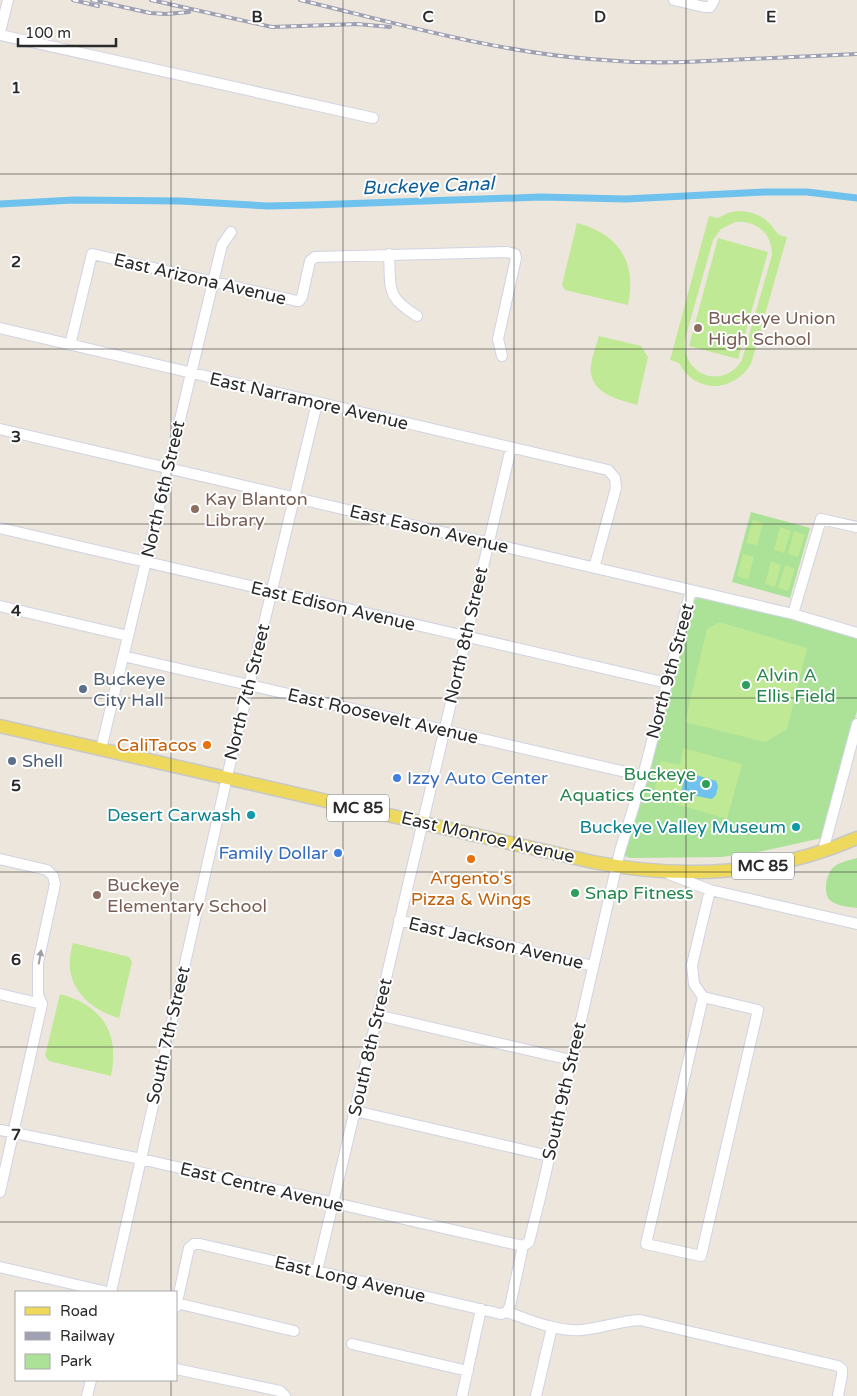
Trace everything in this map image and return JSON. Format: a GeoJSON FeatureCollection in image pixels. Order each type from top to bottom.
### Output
{"type":"FeatureCollection","features":[{"type":"Feature","properties":{"kind":"main road","name":"East Monroe Avenue"},"geometry":{"type":"LineString","coordinates":[[0,726],[616,866],[665,872]]}},
{"type":"Feature","properties":{"kind":"main road","name":"MC 85"},"geometry":{"type":"LineString","coordinates":[[665,872],[701,872],[752,868],[823,851],[857,838]]}},
{"type":"Feature","properties":{"kind":"street"},"geometry":{"type":"LineString","coordinates":[[8,0],[0,34],[373,118]]}},
{"type":"Feature","properties":{"kind":"street"},"geometry":{"type":"LineString","coordinates":[[674,0],[704,7],[712,3]]}},
{"type":"Feature","properties":{"kind":"street","name":"North 6th Street"},"geometry":{"type":"LineString","coordinates":[[101,749],[212,282],[222,245],[231,232]]}},
{"type":"Feature","properties":{"kind":"street","name":"East Arizona Avenue"},"geometry":{"type":"LineString","coordinates":[[70,345],[92,254],[299,301],[312,258],[389,254],[507,252],[515,254],[515,265],[498,339],[502,356]]}},
{"type":"Feature","properties":{"kind":"street"},"geometry":{"type":"LineString","coordinates":[[389,254],[393,296],[397,302],[417,316]]}},
{"type":"Feature","properties":{"kind":"street","name":"East Narramore Avenue"},"geometry":{"type":"LineString","coordinates":[[0,328],[608,470],[615,478],[616,488],[594,568]]}},
{"type":"Feature","properties":{"kind":"street","name":"North 7th Street"},"geometry":{"type":"LineString","coordinates":[[227,777],[317,403]]}},
{"type":"Feature","properties":{"kind":"street","name":"East Eason Avenue"},"geometry":{"type":"LineString","coordinates":[[0,429],[793,614],[857,633]]}},
{"type":"Feature","properties":{"kind":"street","name":"North 8th Street"},"geometry":{"type":"LineString","coordinates":[[421,822],[511,448]]}},
{"type":"Feature","properties":{"kind":"street"},"geometry":{"type":"LineString","coordinates":[[793,614],[821,519],[857,527]]}},
{"type":"Feature","properties":{"kind":"street","name":"East Edison Avenue"},"geometry":{"type":"LineString","coordinates":[[0,528],[667,683]]}},
{"type":"Feature","properties":{"kind":"street","name":"North 9th Street"},"geometry":{"type":"LineString","coordinates":[[616,866],[643,776],[691,590]]}},
{"type":"Feature","properties":{"kind":"street"},"geometry":{"type":"LineString","coordinates":[[0,606],[128,636]]}},
{"type":"Feature","properties":{"kind":"street","name":"East Roosevelt Avenue"},"geometry":{"type":"LineString","coordinates":[[123,656],[643,776]]}},
{"type":"Feature","properties":{"kind":"street"},"geometry":{"type":"LineString","coordinates":[[823,851],[857,726]]}},
{"type":"Feature","properties":{"kind":"street","name":"South 7th Street"},"geometry":{"type":"LineString","coordinates":[[109,1291],[227,777]]}},
{"type":"Feature","properties":{"kind":"street","name":"South 8th Street"},"geometry":{"type":"LineString","coordinates":[[317,1271],[421,822]]}},
{"type":"Feature","properties":{"kind":"street"},"geometry":{"type":"LineString","coordinates":[[0,859],[47,870],[53,876],[56,884],[38,963],[38,995],[42,1004],[0,1192]]}},
{"type":"Feature","properties":{"kind":"street","name":"South 9th Street"},"geometry":{"type":"LineString","coordinates":[[507,1312],[510,1306],[523,1246],[529,1242],[616,866]]}},
{"type":"Feature","properties":{"kind":"street","name":"East Monroe Avenue"},"geometry":{"type":"LineString","coordinates":[[665,872],[710,890],[857,924]]}},
{"type":"Feature","properties":{"kind":"street"},"geometry":{"type":"LineString","coordinates":[[703,997],[646,1244],[701,1256],[758,1010],[703,997],[694,984],[692,965],[710,890]]}},
{"type":"Feature","properties":{"kind":"street","name":"East Jackson Avenue"},"geometry":{"type":"LineString","coordinates":[[399,920],[593,966]]}},
{"type":"Feature","properties":{"kind":"street"},"geometry":{"type":"LineString","coordinates":[[0,994],[42,1004]]}},
{"type":"Feature","properties":{"kind":"street"},"geometry":{"type":"LineString","coordinates":[[377,1015],[571,1060]]}},
{"type":"Feature","properties":{"kind":"street"},"geometry":{"type":"LineString","coordinates":[[355,1111],[550,1156]]}},
{"type":"Feature","properties":{"kind":"street","name":"East Centre Avenue"},"geometry":{"type":"LineString","coordinates":[[0,1130],[141,1159],[523,1246]]}},
{"type":"Feature","properties":{"kind":"street","name":"East Long Avenue"},"geometry":{"type":"LineString","coordinates":[[178,1300],[189,1248],[192,1245],[200,1244],[500,1314],[507,1312],[568,1330],[582,1330],[624,1321],[640,1320],[838,1366],[842,1369],[838,1396]]}},
{"type":"Feature","properties":{"kind":"street"},"geometry":{"type":"LineString","coordinates":[[0,1267],[105,1291]]}},
{"type":"Feature","properties":{"kind":"street"},"geometry":{"type":"LineString","coordinates":[[178,1305],[294,1331]]}},
{"type":"Feature","properties":{"kind":"street"},"geometry":{"type":"LineString","coordinates":[[462,1396],[481,1309]]}},
{"type":"Feature","properties":{"kind":"street"},"geometry":{"type":"LineString","coordinates":[[536,1396],[552,1326]]}},
{"type":"Feature","properties":{"kind":"street"},"geometry":{"type":"LineString","coordinates":[[352,1344],[468,1371]]}},
{"type":"Feature","properties":{"kind":"street"},"geometry":{"type":"LineString","coordinates":[[178,1369],[280,1391],[284,1395]]}},
{"type":"Feature","properties":{"kind":"street"},"geometry":{"type":"LineString","coordinates":[[87,1396],[90,1381]]}},
{"type":"Feature","properties":{"kind":"green space"},"geometry":{"type":"Polygon","coordinates":[[[742,211],[756,214],[768,222],[779,234],[787,237],[751,364],[743,374],[725,385],[704,385],[686,373],[679,363],[670,360],[709,216],[718,218],[728,213],[742,211]],[[735,222],[721,229],[713,240],[685,339],[686,352],[690,362],[696,370],[705,375],[725,375],[742,360],[772,255],[766,234],[756,226],[735,222]]]}},
{"type":"Feature","properties":{"kind":"green space"},"geometry":{"type":"Polygon","coordinates":[[[577,223],[604,234],[622,252],[630,276],[628,305],[565,290],[562,285],[577,223]]]}},
{"type":"Feature","properties":{"kind":"green space"},"geometry":{"type":"Polygon","coordinates":[[[718,238],[768,252],[738,359],[689,346],[718,238]]]}},
{"type":"Feature","properties":{"kind":"green space"},"geometry":{"type":"Polygon","coordinates":[[[599,336],[641,346],[648,357],[637,405],[609,396],[597,387],[593,381],[591,366],[599,336]]]}},
{"type":"Feature","properties":{"kind":"green space"},"geometry":{"type":"Polygon","coordinates":[[[751,512],[810,528],[790,598],[732,582],[751,512]]]}},
{"type":"Feature","properties":{"kind":"green space"},"geometry":{"type":"Polygon","coordinates":[[[753,520],[763,523],[757,545],[746,543],[753,520]]]}},
{"type":"Feature","properties":{"kind":"green space"},"geometry":{"type":"Polygon","coordinates":[[[780,527],[791,531],[784,553],[774,550],[780,527]]]}},
{"type":"Feature","properties":{"kind":"green space"},"geometry":{"type":"Polygon","coordinates":[[[794,531],[805,535],[798,557],[788,554],[794,531]]]}},
{"type":"Feature","properties":{"kind":"green space"},"geometry":{"type":"Polygon","coordinates":[[[743,554],[754,557],[748,579],[737,576],[743,554]]]}},
{"type":"Feature","properties":{"kind":"green space"},"geometry":{"type":"Polygon","coordinates":[[[771,561],[781,565],[775,587],[765,584],[771,561]]]}},
{"type":"Feature","properties":{"kind":"green space"},"geometry":{"type":"Polygon","coordinates":[[[785,565],[795,569],[788,591],[778,588],[785,565]]]}},
{"type":"Feature","properties":{"kind":"green space"},"geometry":{"type":"Polygon","coordinates":[[[699,597],[799,620],[857,639],[857,711],[822,838],[763,851],[722,857],[630,858],[624,856],[623,853],[693,601],[699,597]]]}},
{"type":"Feature","properties":{"kind":"green space","name":"Alvin A Ellis Field"},"geometry":{"type":"Polygon","coordinates":[[[719,622],[807,648],[787,729],[765,742],[685,722],[707,629],[719,622]]]}},
{"type":"Feature","properties":{"kind":"green space","name":"Buckeye Aquatics Center"},"geometry":{"type":"Polygon","coordinates":[[[683,748],[742,764],[727,819],[653,797],[661,761],[680,765],[683,748]]]}},
{"type":"Feature","properties":{"kind":"green space"},"geometry":{"type":"Polygon","coordinates":[[[857,858],[857,908],[834,903],[828,898],[826,889],[829,873],[835,866],[857,858]]]}},
{"type":"Feature","properties":{"kind":"green space"},"geometry":{"type":"Polygon","coordinates":[[[73,943],[129,957],[132,962],[119,1018],[109,1015],[91,1004],[77,989],[70,970],[73,943]]]}},
{"type":"Feature","properties":{"kind":"green space"},"geometry":{"type":"Polygon","coordinates":[[[60,994],[87,1005],[105,1023],[113,1047],[111,1076],[49,1061],[45,1056],[60,994]]]}},
{"type":"Feature","properties":{"kind":"water"},"geometry":{"type":"Polygon","coordinates":[[[686,772],[716,781],[718,786],[716,795],[712,799],[681,793],[686,772]]]}},
{"type":"Feature","properties":{"kind":"waterway","name":"Buckeye Canal"},"geometry":{"type":"LineString","coordinates":[[0,204],[74,200],[180,201],[268,206],[541,197],[626,199],[765,192],[807,192],[857,198]]}},
{"type":"Feature","properties":{"kind":"railway"},"geometry":{"type":"LineString","coordinates":[[73,0],[98,6]]}},
{"type":"Feature","properties":{"kind":"railway"},"geometry":{"type":"LineString","coordinates":[[92,0],[150,13],[189,12]]}},
{"type":"Feature","properties":{"kind":"railway"},"geometry":{"type":"LineString","coordinates":[[151,0],[272,27],[357,24],[390,27]]}},
{"type":"Feature","properties":{"kind":"railway"},"geometry":{"type":"LineString","coordinates":[[300,0],[480,43],[517,50],[590,59],[626,62],[674,62],[857,54]]}},
{"type":"Feature","properties":{"kind":"place","name":"Buckeye Union High School"},"geometry":{"type":"Point","coordinates":[698,328]}},
{"type":"Feature","properties":{"kind":"place","name":"Kay Blanton Library"},"geometry":{"type":"Point","coordinates":[195,509]}},
{"type":"Feature","properties":{"kind":"place","name":"Alvin A Ellis Field"},"geometry":{"type":"Point","coordinates":[746,685]}},
{"type":"Feature","properties":{"kind":"place","name":"Buckeye City Hall"},"geometry":{"type":"Point","coordinates":[83,689]}},
{"type":"Feature","properties":{"kind":"place","name":"CaliTacos"},"geometry":{"type":"Point","coordinates":[207,745]}},
{"type":"Feature","properties":{"kind":"place","name":"Shell"},"geometry":{"type":"Point","coordinates":[12,761]}},
{"type":"Feature","properties":{"kind":"place","name":"Izzy Auto Center"},"geometry":{"type":"Point","coordinates":[397,778]}},
{"type":"Feature","properties":{"kind":"place","name":"Buckeye Aquatics Center"},"geometry":{"type":"Point","coordinates":[706,784]}},
{"type":"Feature","properties":{"kind":"place","name":"Desert Carwash"},"geometry":{"type":"Point","coordinates":[251,815]}},
{"type":"Feature","properties":{"kind":"place","name":"Buckeye Valley Museum"},"geometry":{"type":"Point","coordinates":[796,827]}},
{"type":"Feature","properties":{"kind":"place","name":"Family Dollar"},"geometry":{"type":"Point","coordinates":[338,853]}},
{"type":"Feature","properties":{"kind":"place","name":"Argento's Pizza & Wings"},"geometry":{"type":"Point","coordinates":[471,859]}},
{"type":"Feature","properties":{"kind":"place","name":"Snap Fitness"},"geometry":{"type":"Point","coordinates":[575,893]}},
{"type":"Feature","properties":{"kind":"place","name":"Buckeye Elementary School"},"geometry":{"type":"Point","coordinates":[97,895]}}]}
